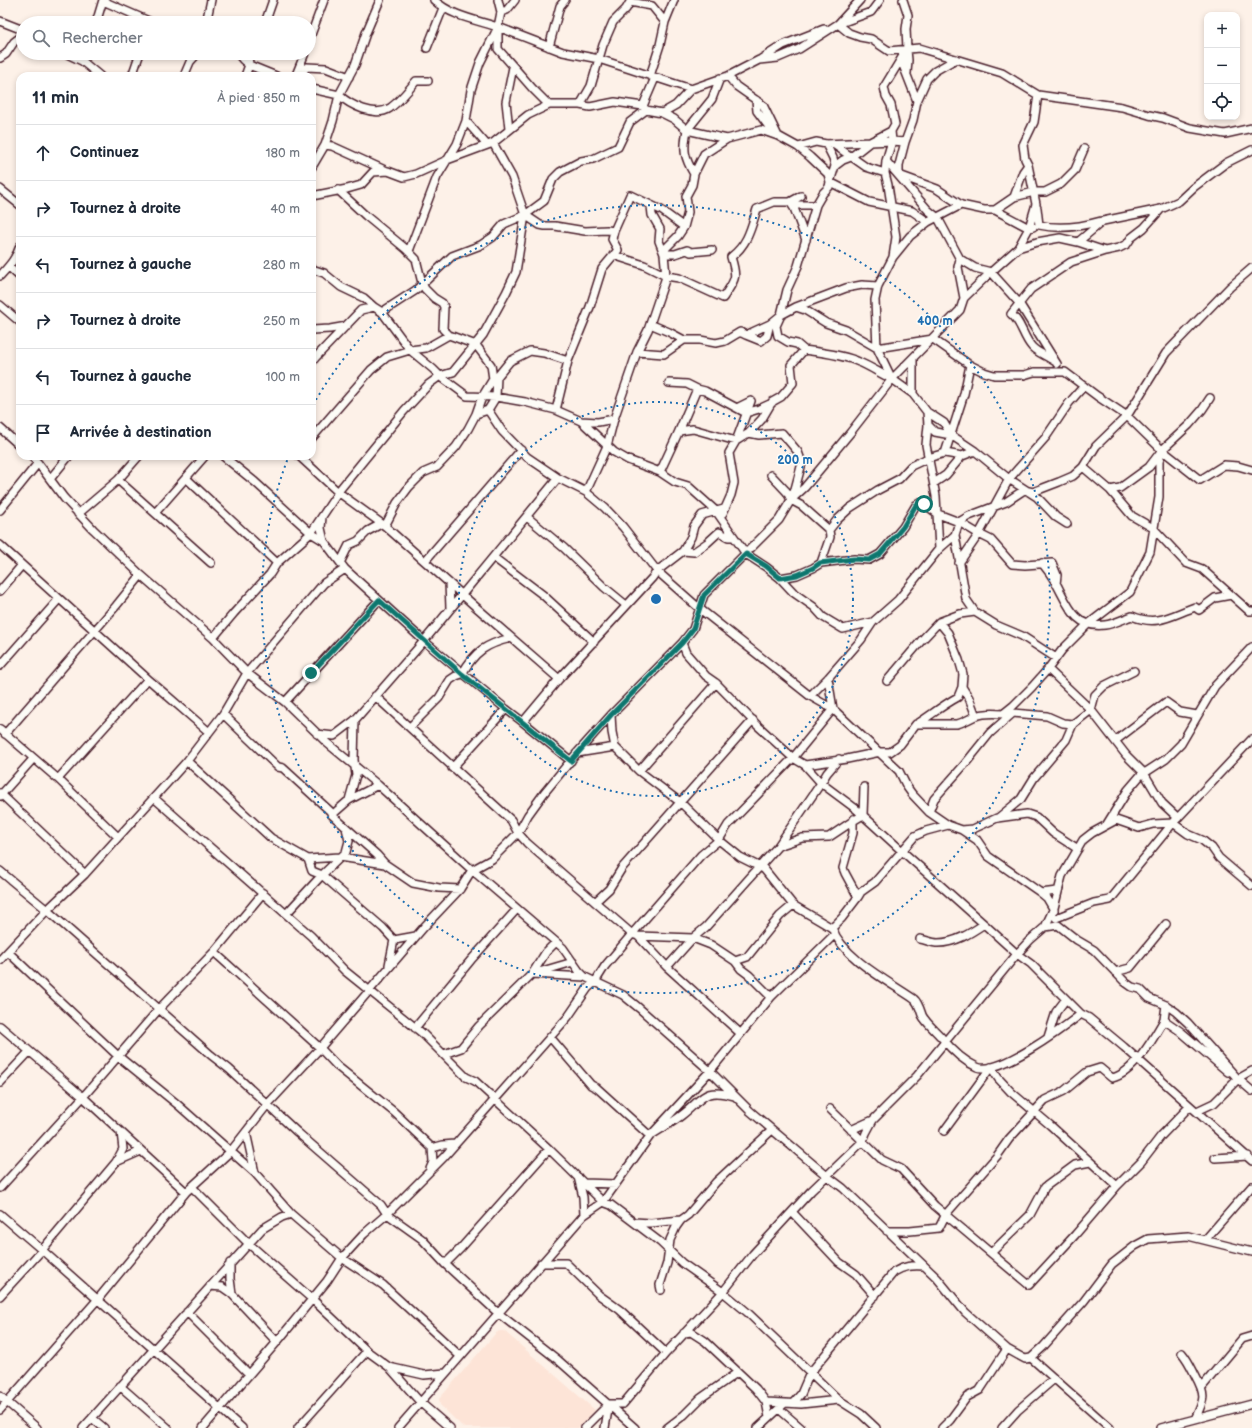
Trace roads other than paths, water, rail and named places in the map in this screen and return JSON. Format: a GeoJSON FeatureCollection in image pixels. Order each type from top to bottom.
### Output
{"type":"FeatureCollection","features":[{"type":"Feature","properties":{"kind":"street"},"geometry":{"type":"LineString","coordinates":[[208,16],[211,0]]}},
{"type":"Feature","properties":{"kind":"street"},"geometry":{"type":"LineString","coordinates":[[267,16],[273,0]]}},
{"type":"Feature","properties":{"kind":"street"},"geometry":{"type":"LineString","coordinates":[[316,21],[324,0]]}},
{"type":"Feature","properties":{"kind":"street"},"geometry":{"type":"LineString","coordinates":[[316,160],[325,145],[333,121],[339,95],[355,65],[366,33],[380,0]]}},
{"type":"Feature","properties":{"kind":"street"},"geometry":{"type":"LineString","coordinates":[[434,0],[443,8],[563,52],[599,59],[691,89]]}},
{"type":"Feature","properties":{"kind":"street"},"geometry":{"type":"LineString","coordinates":[[498,0],[500,12],[498,27],[498,50],[549,105]]}},
{"type":"Feature","properties":{"kind":"street"},"geometry":{"type":"LineString","coordinates":[[500,12],[507,10],[515,0]]}},
{"type":"Feature","properties":{"kind":"street"},"geometry":{"type":"LineString","coordinates":[[549,46],[560,6],[566,0]]}},
{"type":"Feature","properties":{"kind":"street"},"geometry":{"type":"LineString","coordinates":[[382,312],[416,290],[452,256],[481,245],[493,237],[504,224],[525,215],[544,201],[553,179],[560,172],[581,161],[593,159],[618,147],[630,122],[645,108],[665,22],[674,0]]}},
{"type":"Feature","properties":{"kind":"street"},"geometry":{"type":"LineString","coordinates":[[838,24],[860,0]]}},
{"type":"Feature","properties":{"kind":"street"},"geometry":{"type":"LineString","coordinates":[[662,113],[676,105],[691,89],[724,77],[759,60],[778,58],[799,49],[838,24],[871,12],[880,0]]}},
{"type":"Feature","properties":{"kind":"street"},"geometry":{"type":"LineString","coordinates":[[903,0],[908,14],[906,29],[906,49],[908,60],[906,74]]}},
{"type":"Feature","properties":{"kind":"street"},"geometry":{"type":"LineString","coordinates":[[98,16],[103,1],[138,16]]}},
{"type":"Feature","properties":{"kind":"street"},"geometry":{"type":"LineString","coordinates":[[580,105],[591,86],[603,45],[613,22],[626,9],[630,2],[652,6],[665,22]]}},
{"type":"Feature","properties":{"kind":"street"},"geometry":{"type":"LineString","coordinates":[[426,48],[443,8]]}},
{"type":"Feature","properties":{"kind":"street"},"geometry":{"type":"LineString","coordinates":[[0,21],[16,27]]}},
{"type":"Feature","properties":{"kind":"street"},"geometry":{"type":"LineString","coordinates":[[838,24],[849,33],[871,39],[889,51],[919,48],[1002,72],[1038,95],[1122,107],[1148,116],[1163,118],[1190,128],[1225,134],[1252,128]]}},
{"type":"Feature","properties":{"kind":"street"},"geometry":{"type":"LineString","coordinates":[[409,252],[437,176],[457,144],[466,120],[471,90],[480,63],[498,27]]}},
{"type":"Feature","properties":{"kind":"street"},"geometry":{"type":"LineString","coordinates":[[0,58],[6,54],[16,40]]}},
{"type":"Feature","properties":{"kind":"street"},"geometry":{"type":"LineString","coordinates":[[835,166],[843,160],[852,157],[870,142],[891,131],[895,124],[892,105],[886,96],[884,87],[906,49]]}},
{"type":"Feature","properties":{"kind":"street"},"geometry":{"type":"LineString","coordinates":[[898,175],[899,165],[913,120],[917,101],[927,79],[935,71],[956,59]]}},
{"type":"Feature","properties":{"kind":"street"},"geometry":{"type":"LineString","coordinates":[[82,60],[96,72]]}},
{"type":"Feature","properties":{"kind":"street"},"geometry":{"type":"LineString","coordinates":[[133,72],[138,60]]}},
{"type":"Feature","properties":{"kind":"street"},"geometry":{"type":"LineString","coordinates":[[186,72],[192,60]]}},
{"type":"Feature","properties":{"kind":"street"},"geometry":{"type":"LineString","coordinates":[[242,60],[267,72]]}},
{"type":"Feature","properties":{"kind":"street"},"geometry":{"type":"LineString","coordinates":[[247,72],[250,65],[249,60]]}},
{"type":"Feature","properties":{"kind":"street"},"geometry":{"type":"LineString","coordinates":[[297,72],[302,60]]}},
{"type":"Feature","properties":{"kind":"street"},"geometry":{"type":"LineString","coordinates":[[901,60],[917,101]]}},
{"type":"Feature","properties":{"kind":"street"},"geometry":{"type":"LineString","coordinates":[[509,129],[506,102],[513,67]]}},
{"type":"Feature","properties":{"kind":"street"},"geometry":{"type":"LineString","coordinates":[[302,72],[307,68],[326,68],[349,77]]}},
{"type":"Feature","properties":{"kind":"street"},"geometry":{"type":"LineString","coordinates":[[724,77],[750,94],[763,105],[778,136]]}},
{"type":"Feature","properties":{"kind":"street"},"geometry":{"type":"LineString","coordinates":[[694,174],[687,162],[684,147],[687,130],[712,99],[724,77]]}},
{"type":"Feature","properties":{"kind":"street"},"geometry":{"type":"LineString","coordinates":[[316,90],[339,95],[348,103],[360,109],[379,111],[389,109],[416,81],[428,81]]}},
{"type":"Feature","properties":{"kind":"street"},"geometry":{"type":"LineString","coordinates":[[1038,95],[1034,122],[1023,145],[1025,159],[1028,165],[1034,192],[1039,225]]}},
{"type":"Feature","properties":{"kind":"street"},"geometry":{"type":"LineString","coordinates":[[325,145],[332,146],[404,177],[421,172],[447,160],[490,144],[528,115],[549,105],[580,105],[590,107],[615,102],[662,113],[674,119],[687,130],[727,140]]}},
{"type":"Feature","properties":{"kind":"street"},"geometry":{"type":"LineString","coordinates":[[213,638],[234,612],[270,574],[277,563],[311,533],[338,492],[404,411],[429,384],[440,376],[453,372],[476,345],[506,293],[516,272],[525,215],[512,177],[490,144],[466,120]]}},
{"type":"Feature","properties":{"kind":"street"},"geometry":{"type":"LineString","coordinates":[[664,254],[666,248],[678,236],[684,227],[688,212],[686,196],[692,185],[694,174],[704,154],[727,140],[761,130],[778,136],[798,147],[828,174],[830,182],[869,202],[912,211],[928,222]]}},
{"type":"Feature","properties":{"kind":"street"},"geometry":{"type":"LineString","coordinates":[[891,131],[892,141],[886,161],[885,173],[896,237],[893,257]]}},
{"type":"Feature","properties":{"kind":"street"},"geometry":{"type":"LineString","coordinates":[[798,147],[816,142],[830,144],[846,142],[905,142]]}},
{"type":"Feature","properties":{"kind":"street"},"geometry":{"type":"LineString","coordinates":[[830,144],[852,157],[866,168],[885,173]]}},
{"type":"Feature","properties":{"kind":"street"},"geometry":{"type":"LineString","coordinates":[[830,144],[835,166],[829,187],[816,205],[798,266],[787,290],[781,315],[776,326],[778,336],[788,342],[797,344],[804,350],[822,352],[858,361],[892,379],[912,394],[927,412],[944,423],[951,435]]}},
{"type":"Feature","properties":{"kind":"street"},"geometry":{"type":"LineString","coordinates":[[995,210],[1014,197],[1034,192],[1046,192],[1061,184],[1074,170],[1084,149]]}},
{"type":"Feature","properties":{"kind":"street"},"geometry":{"type":"LineString","coordinates":[[898,175],[937,190],[961,205],[984,210],[995,210],[1029,228],[1039,225],[1066,228],[1088,225],[1161,209],[1179,201],[1194,187],[1226,163],[1252,150]]}},
{"type":"Feature","properties":{"kind":"street"},"geometry":{"type":"LineString","coordinates":[[886,161],[928,210],[938,218],[960,259],[975,268],[991,272],[1020,303],[1057,364]]}},
{"type":"Feature","properties":{"kind":"street"},"geometry":{"type":"LineString","coordinates":[[1014,197],[1023,172],[1028,165]]}},
{"type":"Feature","properties":{"kind":"street"},"geometry":{"type":"LineString","coordinates":[[316,195],[347,189],[361,184],[373,172],[388,171]]}},
{"type":"Feature","properties":{"kind":"street"},"geometry":{"type":"LineString","coordinates":[[0,189],[16,202]]}},
{"type":"Feature","properties":{"kind":"street"},"geometry":{"type":"LineString","coordinates":[[338,190],[416,259],[425,289],[434,298],[442,303],[444,307],[443,329],[449,335],[476,345],[491,365],[493,379],[482,397],[468,430],[456,447],[437,467],[423,473],[409,487],[383,525],[368,531],[358,541],[349,545],[341,561]]}},
{"type":"Feature","properties":{"kind":"street"},"geometry":{"type":"LineString","coordinates":[[556,410],[568,361],[590,307],[602,269],[618,250],[612,239],[630,195],[661,210],[684,227]]}},
{"type":"Feature","properties":{"kind":"street"},"geometry":{"type":"LineString","coordinates":[[790,202],[801,196]]}},
{"type":"Feature","properties":{"kind":"street"},"geometry":{"type":"LineString","coordinates":[[613,256],[644,266],[666,276],[679,278],[723,298],[735,279],[735,271],[731,257],[743,246],[751,229],[757,209],[774,202],[790,202],[798,205],[816,205]]}},
{"type":"Feature","properties":{"kind":"street"},"geometry":{"type":"LineString","coordinates":[[790,202],[794,208],[806,240]]}},
{"type":"Feature","properties":{"kind":"street"},"geometry":{"type":"LineString","coordinates":[[791,500],[805,487],[892,379],[960,310],[964,298],[1018,248],[1029,228],[1036,204]]}},
{"type":"Feature","properties":{"kind":"street"},"geometry":{"type":"LineString","coordinates":[[892,379],[877,348],[875,300],[878,286],[893,257],[910,236],[928,222],[961,205]]}},
{"type":"Feature","properties":{"kind":"street"},"geometry":{"type":"LineString","coordinates":[[586,492],[607,446],[614,419],[637,352],[650,324],[666,276],[664,254],[659,241],[660,229],[652,215],[651,206]]}},
{"type":"Feature","properties":{"kind":"street"},"geometry":{"type":"LineString","coordinates":[[1161,209],[1144,228],[1131,238],[1127,244],[1119,248],[1071,262],[1031,289],[1011,314],[1015,317],[1023,334],[1032,347],[1048,357],[1097,396],[1127,416],[1162,450],[1200,480],[1224,465],[1238,466],[1252,470]]}},
{"type":"Feature","properties":{"kind":"street"},"geometry":{"type":"LineString","coordinates":[[525,215],[540,225],[545,226],[555,226],[585,231],[614,231]]}},
{"type":"Feature","properties":{"kind":"street"},"geometry":{"type":"LineString","coordinates":[[1078,242],[1103,221]]}},
{"type":"Feature","properties":{"kind":"street"},"geometry":{"type":"LineString","coordinates":[[1018,248],[1037,242],[1060,238],[1105,251]]}},
{"type":"Feature","properties":{"kind":"street"},"geometry":{"type":"LineString","coordinates":[[664,254],[675,254],[687,250],[692,252],[712,250]]}},
{"type":"Feature","properties":{"kind":"street"},"geometry":{"type":"LineString","coordinates":[[0,276],[9,267],[16,256]]}},
{"type":"Feature","properties":{"kind":"street"},"geometry":{"type":"LineString","coordinates":[[960,259],[958,267],[964,298]]}},
{"type":"Feature","properties":{"kind":"street"},"geometry":{"type":"LineString","coordinates":[[9,267],[16,273]]}},
{"type":"Feature","properties":{"kind":"street"},"geometry":{"type":"LineString","coordinates":[[1056,658],[1022,636],[996,625],[976,612],[966,599],[955,535],[959,522],[969,516],[1006,502],[1024,490],[1033,492],[1073,476],[1083,467],[1096,446],[1127,416],[1166,352],[1230,287],[1252,268]]}},
{"type":"Feature","properties":{"kind":"street"},"geometry":{"type":"LineString","coordinates":[[316,270],[324,273],[341,288],[364,298],[382,312],[410,350],[440,376],[467,396],[496,397],[525,402],[556,410],[581,421],[614,452],[628,460],[660,472],[675,482],[688,486],[720,510],[722,521],[746,554],[766,566],[794,593],[814,607],[823,617],[843,629],[873,622]]}},
{"type":"Feature","properties":{"kind":"street"},"geometry":{"type":"LineString","coordinates":[[746,335],[770,324],[781,315],[796,307],[846,288],[862,285],[878,286]]}},
{"type":"Feature","properties":{"kind":"street"},"geometry":{"type":"LineString","coordinates":[[0,305],[16,319]]}},
{"type":"Feature","properties":{"kind":"street"},"geometry":{"type":"LineString","coordinates":[[316,357],[361,310],[374,307]]}},
{"type":"Feature","properties":{"kind":"street"},"geometry":{"type":"LineString","coordinates":[[796,307],[805,310],[826,323],[846,330],[877,348],[933,339],[970,364],[984,372],[994,375],[1024,375],[1034,372],[1065,372]]}},
{"type":"Feature","properties":{"kind":"street"},"geometry":{"type":"LineString","coordinates":[[650,324],[684,340],[700,340],[716,343],[725,341],[740,332],[762,341],[767,336],[770,324]]}},
{"type":"Feature","properties":{"kind":"street"},"geometry":{"type":"LineString","coordinates":[[316,330],[347,326]]}},
{"type":"Feature","properties":{"kind":"street"},"geometry":{"type":"LineString","coordinates":[[316,433],[371,370],[387,357],[410,350],[426,348],[449,335]]}},
{"type":"Feature","properties":{"kind":"street"},"geometry":{"type":"LineString","coordinates":[[637,352],[664,354],[684,340]]}},
{"type":"Feature","properties":{"kind":"street"},"geometry":{"type":"LineString","coordinates":[[669,383],[687,384],[705,391],[746,413],[759,409],[781,397],[793,383],[791,365],[804,350]]}},
{"type":"Feature","properties":{"kind":"street"},"geometry":{"type":"LineString","coordinates":[[476,414],[488,410],[496,397],[497,377],[510,361],[530,351],[544,353],[568,361]]}},
{"type":"Feature","properties":{"kind":"street"},"geometry":{"type":"LineString","coordinates":[[912,394],[913,358]]}},
{"type":"Feature","properties":{"kind":"street"},"geometry":{"type":"LineString","coordinates":[[945,453],[964,394],[970,364]]}},
{"type":"Feature","properties":{"kind":"street"},"geometry":{"type":"LineString","coordinates":[[959,563],[979,534],[1009,479],[1046,437],[1069,403],[1084,386]]}},
{"type":"Feature","properties":{"kind":"street"},"geometry":{"type":"LineString","coordinates":[[660,472],[697,389]]}},
{"type":"Feature","properties":{"kind":"street"},"geometry":{"type":"LineString","coordinates":[[1110,490],[1120,488],[1141,471],[1149,467],[1162,450],[1189,425],[1210,398]]}},
{"type":"Feature","properties":{"kind":"street"},"geometry":{"type":"LineString","coordinates":[[702,515],[720,510],[731,495],[734,482],[730,453],[751,401],[737,408]]}},
{"type":"Feature","properties":{"kind":"street"},"geometry":{"type":"LineString","coordinates":[[679,431],[693,429],[736,441],[749,433],[762,419],[772,402]]}},
{"type":"Feature","properties":{"kind":"street"},"geometry":{"type":"LineString","coordinates":[[488,410],[502,431],[528,457],[558,478],[586,492],[605,508],[623,527],[657,571],[700,609],[810,696],[832,709],[880,752],[899,771],[912,794],[929,812],[948,825],[962,830],[977,840],[988,856],[1047,898],[1054,908],[1058,925],[1077,940],[1094,950],[1125,982],[1132,987],[1140,989],[1148,998],[1166,1005],[1188,1022],[1238,1079],[1252,1092]]}},
{"type":"Feature","properties":{"kind":"street"},"geometry":{"type":"LineString","coordinates":[[927,412],[928,425],[926,445],[934,483],[938,514],[939,549]]}},
{"type":"Feature","properties":{"kind":"street"},"geometry":{"type":"LineString","coordinates":[[581,421],[598,422],[614,419]]}},
{"type":"Feature","properties":{"kind":"street"},"geometry":{"type":"LineString","coordinates":[[928,425],[935,432],[951,435],[975,451],[1009,479],[1036,497],[1067,524]]}},
{"type":"Feature","properties":{"kind":"street"},"geometry":{"type":"LineString","coordinates":[[0,428],[16,442]]}},
{"type":"Feature","properties":{"kind":"street"},"geometry":{"type":"LineString","coordinates":[[689,599],[704,595],[779,520],[791,500],[802,463],[798,452],[782,433],[759,435],[749,433]]}},
{"type":"Feature","properties":{"kind":"street"},"geometry":{"type":"LineString","coordinates":[[425,561],[521,450]]}},
{"type":"Feature","properties":{"kind":"street"},"geometry":{"type":"LineString","coordinates":[[1003,714],[1013,706],[1048,669],[1056,658],[1087,625],[1130,592],[1150,552],[1159,497],[1159,462],[1162,450]]}},
{"type":"Feature","properties":{"kind":"street"},"geometry":{"type":"LineString","coordinates":[[934,483],[946,475],[962,456],[975,451]]}},
{"type":"Feature","properties":{"kind":"street"},"geometry":{"type":"LineString","coordinates":[[820,563],[830,537],[830,530],[837,520],[850,508],[878,490],[899,479],[911,466],[928,458],[945,453],[962,456]]}},
{"type":"Feature","properties":{"kind":"street"},"geometry":{"type":"LineString","coordinates":[[35,460],[78,514],[141,575],[213,638],[247,673],[285,702],[327,743],[378,785],[472,870],[563,948],[585,977]]}},
{"type":"Feature","properties":{"kind":"street"},"geometry":{"type":"LineString","coordinates":[[50,479],[66,460]]}},
{"type":"Feature","properties":{"kind":"street"},"geometry":{"type":"LineString","coordinates":[[78,514],[118,480],[136,460]]}},
{"type":"Feature","properties":{"kind":"street"},"geometry":{"type":"LineString","coordinates":[[155,513],[202,460]]}},
{"type":"Feature","properties":{"kind":"street"},"geometry":{"type":"LineString","coordinates":[[228,460],[255,482],[311,533],[324,541],[341,561],[345,569],[424,641],[462,674],[571,761]]}},
{"type":"Feature","properties":{"kind":"street"},"geometry":{"type":"LineString","coordinates":[[303,460],[338,492],[383,525],[559,679]]}},
{"type":"Feature","properties":{"kind":"street"},"geometry":{"type":"LineString","coordinates":[[0,510],[38,463]]}},
{"type":"Feature","properties":{"kind":"street"},"geometry":{"type":"LineString","coordinates":[[1083,467],[1110,490],[1132,516],[1153,528],[1186,563],[1202,569],[1249,611],[1252,611]]}},
{"type":"Feature","properties":{"kind":"street"},"geometry":{"type":"LineString","coordinates":[[771,475],[787,492],[791,500],[802,506],[830,530]]}},
{"type":"Feature","properties":{"kind":"street"},"geometry":{"type":"LineString","coordinates":[[186,478],[277,563]]}},
{"type":"Feature","properties":{"kind":"street"},"geometry":{"type":"LineString","coordinates":[[317,734],[334,736],[355,720],[424,641],[461,594],[527,517],[558,478]]}},
{"type":"Feature","properties":{"kind":"street"},"geometry":{"type":"LineString","coordinates":[[118,480],[211,563]]}},
{"type":"Feature","properties":{"kind":"street"},"geometry":{"type":"LineString","coordinates":[[523,722],[559,679],[657,571],[683,551],[691,537],[694,526],[702,515],[703,498]]}},
{"type":"Feature","properties":{"kind":"street"},"geometry":{"type":"LineString","coordinates":[[780,578],[797,575],[820,563],[854,559],[869,560],[880,554],[903,527],[916,505],[920,503],[924,504],[938,514],[959,522],[991,540],[1012,564],[1025,565],[1052,563],[1057,575],[1056,584],[1059,591],[1076,616],[1087,625],[1106,625],[1132,616],[1142,620],[1165,619],[1195,607],[1199,610],[1215,598],[1231,595]]}},
{"type":"Feature","properties":{"kind":"street"},"geometry":{"type":"LineString","coordinates":[[322,516],[321,528],[324,541]]}},
{"type":"Feature","properties":{"kind":"street"},"geometry":{"type":"LineString","coordinates":[[527,517],[564,548],[604,587],[626,605]]}},
{"type":"Feature","properties":{"kind":"street"},"geometry":{"type":"LineString","coordinates":[[683,551],[694,552],[707,544],[719,532],[728,537],[734,537]]}},
{"type":"Feature","properties":{"kind":"street"},"geometry":{"type":"LineString","coordinates":[[810,696],[861,640],[873,622],[898,600],[939,549],[955,535]]}},
{"type":"Feature","properties":{"kind":"street"},"geometry":{"type":"LineString","coordinates":[[0,544],[148,679],[210,732]]}},
{"type":"Feature","properties":{"kind":"street"},"geometry":{"type":"LineString","coordinates":[[493,557],[543,595],[594,642]]}},
{"type":"Feature","properties":{"kind":"street"},"geometry":{"type":"LineString","coordinates":[[0,591],[22,565]]}},
{"type":"Feature","properties":{"kind":"street"},"geometry":{"type":"LineString","coordinates":[[0,960],[47,910],[85,874],[187,761],[223,714],[247,673],[324,583],[345,569]]}},
{"type":"Feature","properties":{"kind":"street"},"geometry":{"type":"LineString","coordinates":[[118,837],[58,779],[2,732],[95,631],[141,575]]}},
{"type":"Feature","properties":{"kind":"street"},"geometry":{"type":"LineString","coordinates":[[449,584],[450,608]]}},
{"type":"Feature","properties":{"kind":"street"},"geometry":{"type":"LineString","coordinates":[[0,1410],[98,1299],[189,1190],[231,1151],[268,1105],[320,1048],[389,966],[460,889],[472,870],[492,859],[518,834],[528,815],[571,761],[611,715],[682,643],[693,629],[704,595]]}},
{"type":"Feature","properties":{"kind":"street"},"geometry":{"type":"LineString","coordinates":[[0,666],[59,599]]}},
{"type":"Feature","properties":{"kind":"street"},"geometry":{"type":"LineString","coordinates":[[285,702],[379,600]]}},
{"type":"Feature","properties":{"kind":"street"},"geometry":{"type":"LineString","coordinates":[[887,681],[939,622],[960,614],[976,612]]}},
{"type":"Feature","properties":{"kind":"street"},"geometry":{"type":"LineString","coordinates":[[804,765],[847,759],[880,752],[890,752],[896,749],[916,724],[929,717],[943,705],[958,697],[962,687],[963,674],[948,633],[939,622]]}},
{"type":"Feature","properties":{"kind":"street"},"geometry":{"type":"LineString","coordinates":[[410,727],[439,698],[450,680],[462,674],[469,661],[493,642],[511,638]]}},
{"type":"Feature","properties":{"kind":"street"},"geometry":{"type":"LineString","coordinates":[[682,643],[686,653],[706,676],[716,683],[792,758],[804,765],[822,783],[863,815],[1017,954],[1031,964],[1081,1014],[1089,1018],[1138,1059],[1250,1158]]}},
{"type":"Feature","properties":{"kind":"street"},"geometry":{"type":"LineString","coordinates":[[1107,824],[1128,790],[1144,773],[1166,759],[1181,744],[1214,686],[1252,648]]}},
{"type":"Feature","properties":{"kind":"street"},"geometry":{"type":"LineString","coordinates":[[1048,669],[1091,710],[1115,741],[1144,773],[1162,802],[1188,834],[1202,840],[1212,848],[1219,858],[1252,886]]}},
{"type":"Feature","properties":{"kind":"street"},"geometry":{"type":"LineString","coordinates":[[962,830],[973,829],[997,818],[1021,799],[1034,778],[1066,740],[1073,724],[1091,710],[1096,695],[1104,686],[1134,671]]}},
{"type":"Feature","properties":{"kind":"street"},"geometry":{"type":"LineString","coordinates":[[203,1428],[278,1342],[327,1281],[342,1258],[364,1234],[388,1214],[428,1174],[495,1100],[568,1017],[588,988],[595,982],[605,966],[635,935],[701,855],[719,840],[728,825],[792,758],[832,709],[828,678]]}},
{"type":"Feature","properties":{"kind":"street"},"geometry":{"type":"LineString","coordinates":[[58,779],[148,679]]}},
{"type":"Feature","properties":{"kind":"street"},"geometry":{"type":"LineString","coordinates":[[639,771],[716,683]]}},
{"type":"Feature","properties":{"kind":"street"},"geometry":{"type":"LineString","coordinates":[[962,687],[969,698],[976,716]]}},
{"type":"Feature","properties":{"kind":"street"},"geometry":{"type":"LineString","coordinates":[[375,696],[510,820],[518,834],[527,843],[635,935],[667,967],[740,1033]]}},
{"type":"Feature","properties":{"kind":"street"},"geometry":{"type":"LineString","coordinates":[[1115,741],[1166,702],[1180,712],[1198,715]]}},
{"type":"Feature","properties":{"kind":"street"},"geometry":{"type":"LineString","coordinates":[[452,768],[506,709]]}},
{"type":"Feature","properties":{"kind":"street"},"geometry":{"type":"LineString","coordinates":[[916,724],[957,724],[976,716],[990,713],[1013,713],[1047,716],[1063,723],[1073,724]]}},
{"type":"Feature","properties":{"kind":"street"},"geometry":{"type":"LineString","coordinates":[[929,812],[934,799],[990,733],[1013,713]]}},
{"type":"Feature","properties":{"kind":"street"},"geometry":{"type":"LineString","coordinates":[[223,714],[278,767],[283,768],[385,864],[413,883],[439,888],[460,889]]}},
{"type":"Feature","properties":{"kind":"street"},"geometry":{"type":"LineString","coordinates":[[611,715],[615,747],[639,771],[680,802],[719,840],[740,857],[761,867],[793,905],[834,931],[857,960],[899,990],[916,1000],[923,1016],[945,1042],[960,1056],[978,1067],[991,1066],[1033,1048],[1058,1032],[1081,1014]]}},
{"type":"Feature","properties":{"kind":"street"},"geometry":{"type":"LineString","coordinates":[[349,800],[356,775],[354,760],[355,720]]}},
{"type":"Feature","properties":{"kind":"street"},"geometry":{"type":"LineString","coordinates":[[595,902],[609,889],[622,868],[753,720]]}},
{"type":"Feature","properties":{"kind":"street"},"geometry":{"type":"LineString","coordinates":[[1056,918],[1094,903],[1110,900],[1176,821],[1252,739]]}},
{"type":"Feature","properties":{"kind":"street"},"geometry":{"type":"LineString","coordinates":[[578,753],[615,747]]}},
{"type":"Feature","properties":{"kind":"street"},"geometry":{"type":"LineString","coordinates":[[33,759],[0,795],[85,874]]}},
{"type":"Feature","properties":{"kind":"street"},"geometry":{"type":"LineString","coordinates":[[667,967],[693,938],[706,928],[761,867],[778,846],[822,783],[827,773],[839,759]]}},
{"type":"Feature","properties":{"kind":"street"},"geometry":{"type":"LineString","coordinates":[[187,761],[271,838],[308,859],[340,857],[385,864]]}},
{"type":"Feature","properties":{"kind":"street"},"geometry":{"type":"LineString","coordinates":[[332,815],[349,800],[378,785]]}},
{"type":"Feature","properties":{"kind":"street"},"geometry":{"type":"LineString","coordinates":[[863,815],[864,787]]}},
{"type":"Feature","properties":{"kind":"street"},"geometry":{"type":"LineString","coordinates":[[154,798],[318,942],[345,971],[415,1028],[444,1054],[466,1077],[475,1081],[603,1202],[611,1205],[634,1222],[668,1249],[682,1263],[723,1292],[764,1328],[810,1374],[839,1400],[860,1414],[876,1428]]}},
{"type":"Feature","properties":{"kind":"street"},"geometry":{"type":"LineString","coordinates":[[856,809],[853,833],[843,868],[858,897]]}},
{"type":"Feature","properties":{"kind":"street"},"geometry":{"type":"LineString","coordinates":[[997,818],[1026,814],[1036,817],[1053,833],[1078,849]]}},
{"type":"Feature","properties":{"kind":"street"},"geometry":{"type":"LineString","coordinates":[[778,846],[802,838],[829,837],[863,815]]}},
{"type":"Feature","properties":{"kind":"street"},"geometry":{"type":"LineString","coordinates":[[585,1428],[609,1404],[623,1404],[666,1353],[723,1292],[753,1254],[811,1190],[863,1141],[873,1120],[917,1076],[1017,954],[1045,927],[1054,908],[1062,876],[1083,840],[1092,833],[1116,820],[1139,828],[1153,824],[1176,821]]}},
{"type":"Feature","properties":{"kind":"street"},"geometry":{"type":"LineString","coordinates":[[398,1428],[584,1215],[603,1202],[650,1136],[710,1071],[771,997],[834,931],[861,892],[875,882],[915,836],[926,830],[948,825]]}},
{"type":"Feature","properties":{"kind":"street"},"geometry":{"type":"LineString","coordinates":[[286,914],[322,875],[346,852],[349,841],[346,828]]}},
{"type":"Feature","properties":{"kind":"street"},"geometry":{"type":"LineString","coordinates":[[308,859],[312,871],[322,875],[394,940]]}},
{"type":"Feature","properties":{"kind":"street"},"geometry":{"type":"LineString","coordinates":[[0,871],[47,910],[211,1055],[229,1069],[297,1132],[381,1205],[388,1214],[422,1239],[445,1264],[498,1313],[558,1360],[635,1428]]}},
{"type":"Feature","properties":{"kind":"street"},"geometry":{"type":"LineString","coordinates":[[1041,893],[1058,891]]}},
{"type":"Feature","properties":{"kind":"street"},"geometry":{"type":"LineString","coordinates":[[0,1188],[83,1097],[159,1009],[214,952],[263,893]]}},
{"type":"Feature","properties":{"kind":"street"},"geometry":{"type":"LineString","coordinates":[[735,961],[747,957],[780,916],[793,905]]}},
{"type":"Feature","properties":{"kind":"street"},"geometry":{"type":"LineString","coordinates":[[415,1028],[471,960],[517,909]]}},
{"type":"Feature","properties":{"kind":"street"},"geometry":{"type":"LineString","coordinates":[[920,939],[938,943],[952,940],[967,935],[984,924]]}},
{"type":"Feature","properties":{"kind":"street"},"geometry":{"type":"LineString","coordinates":[[1115,972],[1130,968],[1166,924]]}},
{"type":"Feature","properties":{"kind":"street"},"geometry":{"type":"LineString","coordinates":[[1045,927],[1058,925]]}},
{"type":"Feature","properties":{"kind":"street"},"geometry":{"type":"LineString","coordinates":[[635,935],[693,938],[711,945],[735,961],[741,969],[749,974],[771,997]]}},
{"type":"Feature","properties":{"kind":"street"},"geometry":{"type":"LineString","coordinates":[[394,940],[416,936]]}},
{"type":"Feature","properties":{"kind":"street"},"geometry":{"type":"LineString","coordinates":[[389,966],[394,940]]}},
{"type":"Feature","properties":{"kind":"street"},"geometry":{"type":"LineString","coordinates":[[444,1054],[461,1048],[479,1026],[532,974],[546,952],[556,942]]}},
{"type":"Feature","properties":{"kind":"street"},"geometry":{"type":"LineString","coordinates":[[8,952],[118,1056],[177,1104],[231,1151],[238,1160],[255,1173],[291,1214],[342,1258],[384,1285],[460,1356]]}},
{"type":"Feature","properties":{"kind":"street"},"geometry":{"type":"LineString","coordinates":[[214,952],[320,1048],[337,1066],[394,1112],[432,1148],[433,1162],[428,1174]]}},
{"type":"Feature","properties":{"kind":"street"},"geometry":{"type":"LineString","coordinates":[[532,974],[573,962]]}},
{"type":"Feature","properties":{"kind":"street"},"geometry":{"type":"LineString","coordinates":[[532,974],[585,977],[623,995],[710,1071],[772,1130],[843,1188],[937,1278],[965,1312],[1007,1349],[1025,1359],[1031,1358],[1043,1347],[1084,1301],[1112,1264],[1135,1246],[1148,1239],[1188,1236],[1252,1252]]}},
{"type":"Feature","properties":{"kind":"street"},"geometry":{"type":"LineString","coordinates":[[1048,1037],[1056,1012],[1066,999]]}},
{"type":"Feature","properties":{"kind":"street"},"geometry":{"type":"LineString","coordinates":[[887,1231],[910,1231],[939,1228],[946,1214],[997,1156],[1009,1140],[1046,1100],[1064,1091],[1087,1072],[1100,1068],[1112,1078],[1119,1077],[1138,1059],[1164,1020],[1166,1005]]}},
{"type":"Feature","properties":{"kind":"street"},"geometry":{"type":"LineString","coordinates":[[1164,1020],[1180,1031],[1227,1072],[1238,1079]]}},
{"type":"Feature","properties":{"kind":"street"},"geometry":{"type":"LineString","coordinates":[[0,1026],[83,1097],[141,1151],[189,1190],[312,1299],[367,1351],[389,1367],[421,1403],[450,1428]]}},
{"type":"Feature","properties":{"kind":"street"},"geometry":{"type":"LineString","coordinates":[[550,1037],[591,1084],[650,1136]]}},
{"type":"Feature","properties":{"kind":"street"},"geometry":{"type":"LineString","coordinates":[[0,1083],[29,1052]]}},
{"type":"Feature","properties":{"kind":"street"},"geometry":{"type":"LineString","coordinates":[[991,1066],[998,1078],[1011,1092],[1117,1186]]}},
{"type":"Feature","properties":{"kind":"street"},"geometry":{"type":"LineString","coordinates":[[944,1131],[991,1066]]}},
{"type":"Feature","properties":{"kind":"street"},"geometry":{"type":"LineString","coordinates":[[830,1109],[882,1160],[901,1169],[935,1206],[1028,1285],[1075,1235],[1117,1186],[1141,1162],[1166,1130],[1187,1109],[1194,1109],[1214,1103],[1238,1079],[1252,1071]]}},
{"type":"Feature","properties":{"kind":"street"},"geometry":{"type":"LineString","coordinates":[[650,1136],[682,1115],[704,1095],[721,1092],[736,1097]]}},
{"type":"Feature","properties":{"kind":"street"},"geometry":{"type":"LineString","coordinates":[[851,1130],[873,1120]]}},
{"type":"Feature","properties":{"kind":"street"},"geometry":{"type":"LineString","coordinates":[[661,1290],[660,1285],[667,1264],[668,1249],[672,1234],[681,1220],[688,1215],[716,1182],[772,1130]]}},
{"type":"Feature","properties":{"kind":"street"},"geometry":{"type":"LineString","coordinates":[[0,1296],[42,1250],[116,1162],[123,1149],[121,1131]]}},
{"type":"Feature","properties":{"kind":"street"},"geometry":{"type":"LineString","coordinates":[[246,1132],[255,1173]]}},
{"type":"Feature","properties":{"kind":"street"},"geometry":{"type":"LineString","coordinates":[[432,1148],[455,1144]]}},
{"type":"Feature","properties":{"kind":"street"},"geometry":{"type":"LineString","coordinates":[[445,1264],[548,1149]]}},
{"type":"Feature","properties":{"kind":"street"},"geometry":{"type":"LineString","coordinates":[[116,1162],[141,1151]]}},
{"type":"Feature","properties":{"kind":"street"},"geometry":{"type":"LineString","coordinates":[[1215,1158],[1250,1158]]}},
{"type":"Feature","properties":{"kind":"street"},"geometry":{"type":"LineString","coordinates":[[991,1253],[1030,1215],[1045,1187],[1075,1165],[1090,1162]]}},
{"type":"Feature","properties":{"kind":"street"},"geometry":{"type":"LineString","coordinates":[[580,1180],[616,1184]]}},
{"type":"Feature","properties":{"kind":"street"},"geometry":{"type":"LineString","coordinates":[[580,1180],[584,1215]]}},
{"type":"Feature","properties":{"kind":"street"},"geometry":{"type":"LineString","coordinates":[[1205,1240],[1252,1186]]}},
{"type":"Feature","properties":{"kind":"street"},"geometry":{"type":"LineString","coordinates":[[792,1212],[839,1262],[856,1274],[875,1296]]}},
{"type":"Feature","properties":{"kind":"street"},"geometry":{"type":"LineString","coordinates":[[0,1214],[98,1299],[242,1428]]}},
{"type":"Feature","properties":{"kind":"street"},"geometry":{"type":"LineString","coordinates":[[83,1428],[262,1228],[282,1217],[291,1214]]}},
{"type":"Feature","properties":{"kind":"street"},"geometry":{"type":"LineString","coordinates":[[634,1222],[651,1223],[681,1220]]}},
{"type":"Feature","properties":{"kind":"street"},"geometry":{"type":"LineString","coordinates":[[230,1263],[232,1294]]}},
{"type":"Feature","properties":{"kind":"street"},"geometry":{"type":"LineString","coordinates":[[541,1263],[566,1263],[599,1295],[620,1310],[666,1353]]}},
{"type":"Feature","properties":{"kind":"street"},"geometry":{"type":"LineString","coordinates":[[758,1428],[779,1409],[801,1394],[810,1374],[894,1272],[902,1267],[913,1265],[924,1266]]}},
{"type":"Feature","properties":{"kind":"street"},"geometry":{"type":"LineString","coordinates":[[210,1286],[222,1287],[232,1294],[278,1342]]}},
{"type":"Feature","properties":{"kind":"street"},"geometry":{"type":"LineString","coordinates":[[186,1312],[249,1374]]}},
{"type":"Feature","properties":{"kind":"street"},"geometry":{"type":"LineString","coordinates":[[684,1333],[691,1332],[695,1334],[738,1372],[766,1402],[769,1417]]}},
{"type":"Feature","properties":{"kind":"street"},"geometry":{"type":"LineString","coordinates":[[1202,1387],[1242,1339],[1252,1336]]}},
{"type":"Feature","properties":{"kind":"street"},"geometry":{"type":"LineString","coordinates":[[942,1428],[950,1420],[967,1397],[980,1390],[1007,1349]]}},
{"type":"Feature","properties":{"kind":"street"},"geometry":{"type":"LineString","coordinates":[[298,1428],[367,1351]]}},
{"type":"Feature","properties":{"kind":"street"},"geometry":{"type":"LineString","coordinates":[[1182,1353],[1189,1361],[1202,1387],[1202,1406],[1195,1419]]}},
{"type":"Feature","properties":{"kind":"street"},"geometry":{"type":"LineString","coordinates":[[1031,1358],[1110,1428]]}},
{"type":"Feature","properties":{"kind":"street"},"geometry":{"type":"LineString","coordinates":[[389,1367],[424,1374],[445,1373]]}},
{"type":"Feature","properties":{"kind":"street"},"geometry":{"type":"LineString","coordinates":[[667,1428],[684,1415],[701,1398],[738,1372]]}},
{"type":"Feature","properties":{"kind":"street"},"geometry":{"type":"LineString","coordinates":[[1002,1428],[1018,1410],[1054,1378]]}},
{"type":"Feature","properties":{"kind":"street"},"geometry":{"type":"LineString","coordinates":[[120,1386],[168,1428]]}},
{"type":"Feature","properties":{"kind":"street"},"geometry":{"type":"LineString","coordinates":[[0,1396],[37,1428]]}},
{"type":"Feature","properties":{"kind":"street"},"geometry":{"type":"LineString","coordinates":[[766,1402],[800,1404],[839,1400]]}},
{"type":"Feature","properties":{"kind":"street"},"geometry":{"type":"LineString","coordinates":[[605,1428],[609,1404]]}},
{"type":"Feature","properties":{"kind":"street"},"geometry":{"type":"LineString","coordinates":[[1161,1428],[1176,1427],[1179,1422],[1252,1404]]}},
{"type":"Feature","properties":{"kind":"street"},"geometry":{"type":"LineString","coordinates":[[779,1409],[801,1428]]}},
{"type":"Feature","properties":{"kind":"street"},"geometry":{"type":"LineString","coordinates":[[92,1418],[104,1428]]}}]}
